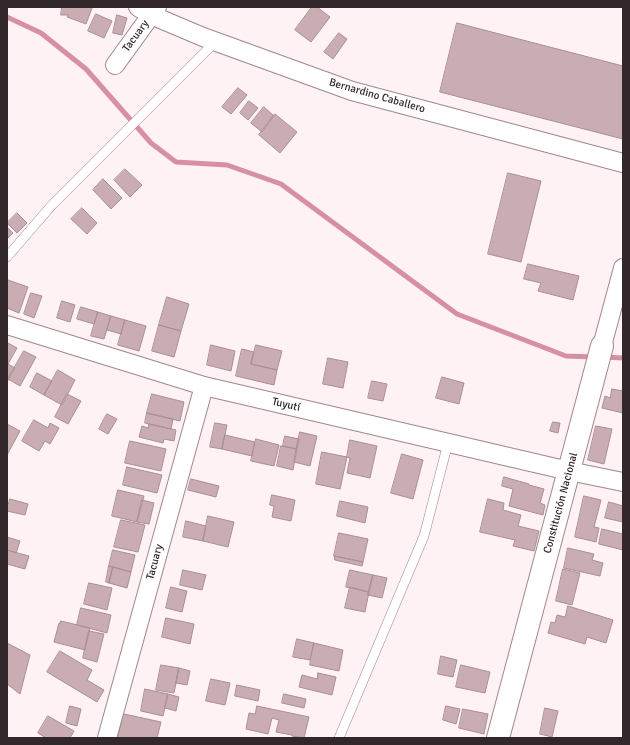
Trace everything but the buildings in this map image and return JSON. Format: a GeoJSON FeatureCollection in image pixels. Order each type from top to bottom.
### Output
{"type":"FeatureCollection","features":[{"type":"Feature","properties":{"kind":"street","name":"Bernardino Caballero"},"geometry":{"type":"LineString","coordinates":[[149,10],[216,41],[352,91],[623,163]]}},
{"type":"Feature","properties":{"kind":"street","name":"Tacuary"},"geometry":{"type":"LineString","coordinates":[[115,65],[149,10]]}},
{"type":"Feature","properties":{"kind":"street","name":"Constitución Nacional"},"geometry":{"type":"LineString","coordinates":[[498,738],[623,268]]}},
{"type":"Feature","properties":{"kind":"street","name":"Tuyutí"},"geometry":{"type":"LineString","coordinates":[[7,325],[204,386],[569,471],[623,482]]}},
{"type":"Feature","properties":{"kind":"street","name":"Tacuary"},"geometry":{"type":"LineString","coordinates":[[107,738],[204,386]]}},
{"type":"Feature","properties":{"kind":"lane"},"geometry":{"type":"LineString","coordinates":[[7,257],[52,205],[216,41]]}},
{"type":"Feature","properties":{"kind":"lane"},"geometry":{"type":"LineString","coordinates":[[339,738],[424,536],[448,443]]}},
{"type":"Feature","properties":{"kind":"waterway"},"geometry":{"type":"LineString","coordinates":[[7,17],[41,33],[86,69],[151,143],[176,162],[227,165],[281,184],[457,314],[566,356],[594,357]]}},
{"type":"Feature","properties":{"kind":"waterway"},"geometry":{"type":"LineString","coordinates":[[604,357],[623,358]]}}]}
